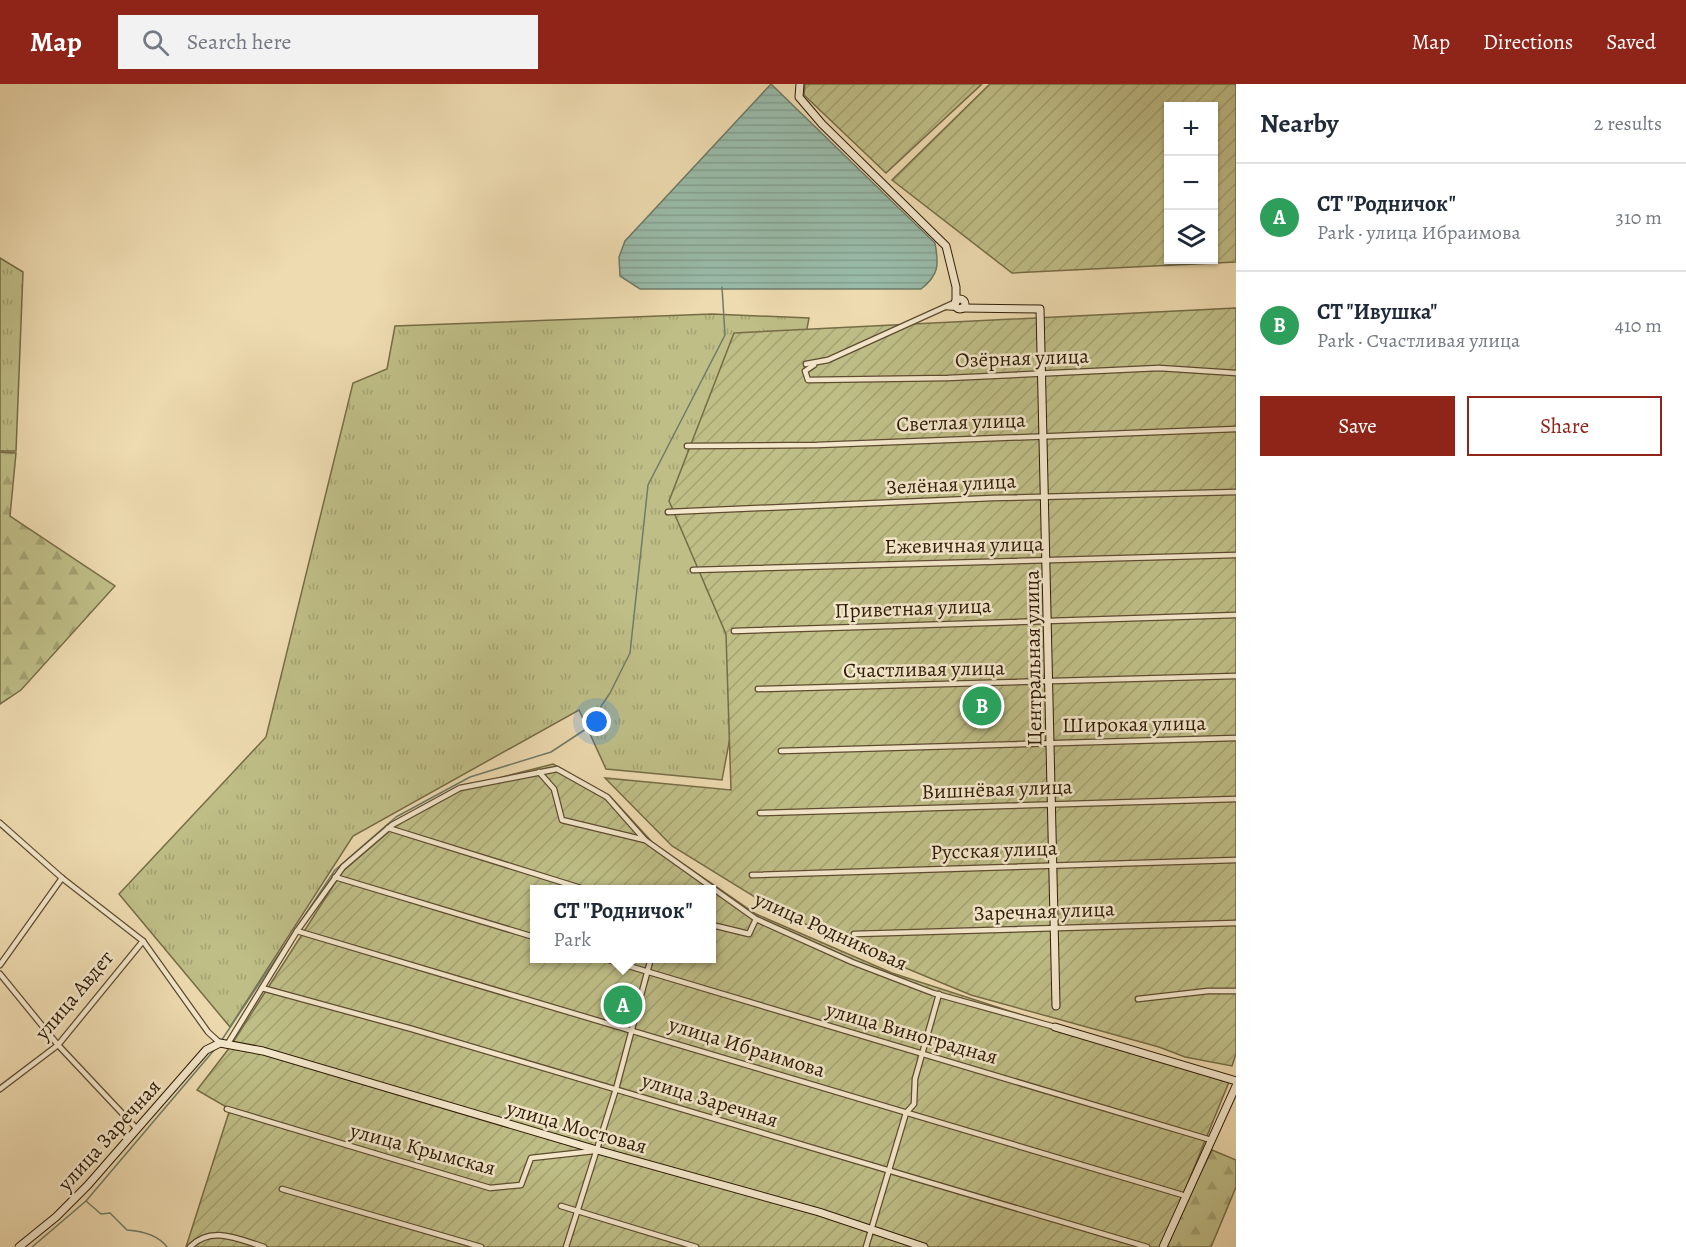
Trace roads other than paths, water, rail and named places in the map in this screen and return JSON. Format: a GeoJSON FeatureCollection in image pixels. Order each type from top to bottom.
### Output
{"type":"FeatureCollection","features":[{"type":"Feature","properties":{"kind":"street"},"geometry":{"type":"LineString","coordinates":[[800,84],[799,98],[822,124],[946,246],[961,304],[947,307],[814,364],[806,364]]}},
{"type":"Feature","properties":{"kind":"street","name":"Центральная улица"},"geometry":{"type":"LineString","coordinates":[[961,304],[980,309],[1040,309],[1048,559],[1056,1006]]}},
{"type":"Feature","properties":{"kind":"street","name":"Озёрная улица"},"geometry":{"type":"LineString","coordinates":[[814,364],[805,371],[808,380],[1159,368],[1236,373]]}},
{"type":"Feature","properties":{"kind":"street","name":"Светлая улица"},"geometry":{"type":"LineString","coordinates":[[687,446],[817,445],[1236,429]]}},
{"type":"Feature","properties":{"kind":"street","name":"Зелёная улица"},"geometry":{"type":"LineString","coordinates":[[669,512],[1236,492]]}},
{"type":"Feature","properties":{"kind":"street","name":"Ежевичная улица"},"geometry":{"type":"LineString","coordinates":[[693,570],[1236,555]]}},
{"type":"Feature","properties":{"kind":"street","name":"Приветная улица"},"geometry":{"type":"LineString","coordinates":[[734,631],[1236,615]]}},
{"type":"Feature","properties":{"kind":"street","name":"Счастливая улица"},"geometry":{"type":"LineString","coordinates":[[758,689],[1236,676]]}},
{"type":"Feature","properties":{"kind":"street","name":"Широкая улица"},"geometry":{"type":"LineString","coordinates":[[781,751],[1236,738]]}},
{"type":"Feature","properties":{"kind":"street","name":"улица Родниковая"},"geometry":{"type":"LineString","coordinates":[[223,1045],[297,931],[343,867],[388,828],[460,788],[557,769],[607,797],[645,840],[708,885]]}},
{"type":"Feature","properties":{"kind":"street"},"geometry":{"type":"LineString","coordinates":[[540,772],[554,789],[562,820],[645,840]]}},
{"type":"Feature","properties":{"kind":"street","name":"Вишнёвая улица"},"geometry":{"type":"LineString","coordinates":[[760,813],[1236,799]]}},
{"type":"Feature","properties":{"kind":"street"},"geometry":{"type":"LineString","coordinates":[[0,823],[62,878],[143,941],[208,1032],[223,1045]]}},
{"type":"Feature","properties":{"kind":"street"},"geometry":{"type":"LineString","coordinates":[[388,828],[570,885]]}},
{"type":"Feature","properties":{"kind":"street","name":"Русская улица"},"geometry":{"type":"LineString","coordinates":[[752,874],[1236,861]]}},
{"type":"Feature","properties":{"kind":"street"},"geometry":{"type":"LineString","coordinates":[[0,965],[62,878]]}},
{"type":"Feature","properties":{"kind":"street"},"geometry":{"type":"LineString","coordinates":[[335,878],[530,936]]}},
{"type":"Feature","properties":{"kind":"street","name":"улица Родниковая"},"geometry":{"type":"LineString","coordinates":[[716,891],[756,919],[852,962],[939,994],[1236,1081]]}},
{"type":"Feature","properties":{"kind":"street"},"geometry":{"type":"LineString","coordinates":[[716,926],[748,934],[756,919]]}},
{"type":"Feature","properties":{"kind":"street","name":"Заречная улица"},"geometry":{"type":"LineString","coordinates":[[854,934],[1236,923]]}},
{"type":"Feature","properties":{"kind":"street","name":"улица Ибраимова"},"geometry":{"type":"LineString","coordinates":[[297,931],[1187,1196]]}},
{"type":"Feature","properties":{"kind":"street","name":"улица Авдет"},"geometry":{"type":"LineString","coordinates":[[0,1089],[58,1045],[143,941]]}},
{"type":"Feature","properties":{"kind":"street","name":"улица Виноградная"},"geometry":{"type":"LineString","coordinates":[[617,963],[1211,1140]]}},
{"type":"Feature","properties":{"kind":"street"},"geometry":{"type":"LineString","coordinates":[[566,1247],[616,1089],[650,963]]}},
{"type":"Feature","properties":{"kind":"street"},"geometry":{"type":"LineString","coordinates":[[0,974],[58,1045],[136,1128]]}},
{"type":"Feature","properties":{"kind":"street","name":"улица Заречная"},"geometry":{"type":"LineString","coordinates":[[262,988],[616,1089],[1147,1247]]}},
{"type":"Feature","properties":{"kind":"street"},"geometry":{"type":"LineString","coordinates":[[1138,999],[1208,991],[1236,991]]}},
{"type":"Feature","properties":{"kind":"street"},"geometry":{"type":"LineString","coordinates":[[866,1247],[906,1113],[914,1104],[915,1079],[939,994]]}},
{"type":"Feature","properties":{"kind":"street","name":"улица Заречная"},"geometry":{"type":"LineString","coordinates":[[19,1247],[88,1185],[206,1050],[223,1045]]}},
{"type":"Feature","properties":{"kind":"street","name":"улица Мостовая"},"geometry":{"type":"LineString","coordinates":[[223,1045],[263,1050],[597,1150],[819,1212],[924,1247]]}},
{"type":"Feature","properties":{"kind":"street"},"geometry":{"type":"LineString","coordinates":[[1163,1247],[1236,1086]]}},
{"type":"Feature","properties":{"kind":"street","name":"улица Крымская"},"geometry":{"type":"LineString","coordinates":[[227,1108],[490,1188],[521,1185],[531,1158],[597,1150]]}},
{"type":"Feature","properties":{"kind":"street"},"geometry":{"type":"LineString","coordinates":[[282,1190],[481,1247]]}},
{"type":"Feature","properties":{"kind":"street"},"geometry":{"type":"LineString","coordinates":[[561,1206],[696,1247]]}},
{"type":"Feature","properties":{"kind":"street"},"geometry":{"type":"LineString","coordinates":[[190,1247],[199,1238],[220,1234],[264,1247]]}},
{"type":"Feature","properties":{"kind":"waterway"},"geometry":{"type":"LineString","coordinates":[[221,1041],[335,870],[396,817],[470,777],[551,752],[586,729],[610,693],[630,653],[648,485],[725,335],[722,287]]}},
{"type":"Feature","properties":{"kind":"waterway"},"geometry":{"type":"LineString","coordinates":[[32,1247],[86,1201],[215,1049]]}},
{"type":"Feature","properties":{"kind":"waterway"},"geometry":{"type":"LineString","coordinates":[[86,1201],[101,1214],[110,1213],[127,1230],[149,1234],[159,1239],[167,1247]]}},
{"type":"Feature","properties":{"kind":"place","name":"СТ \"Ивушка\""},"geometry":{"type":"Point","coordinates":[982,706]}},
{"type":"Feature","properties":{"kind":"place","name":"СТ \"Родничок\""},"geometry":{"type":"Point","coordinates":[623,1005]}}]}
